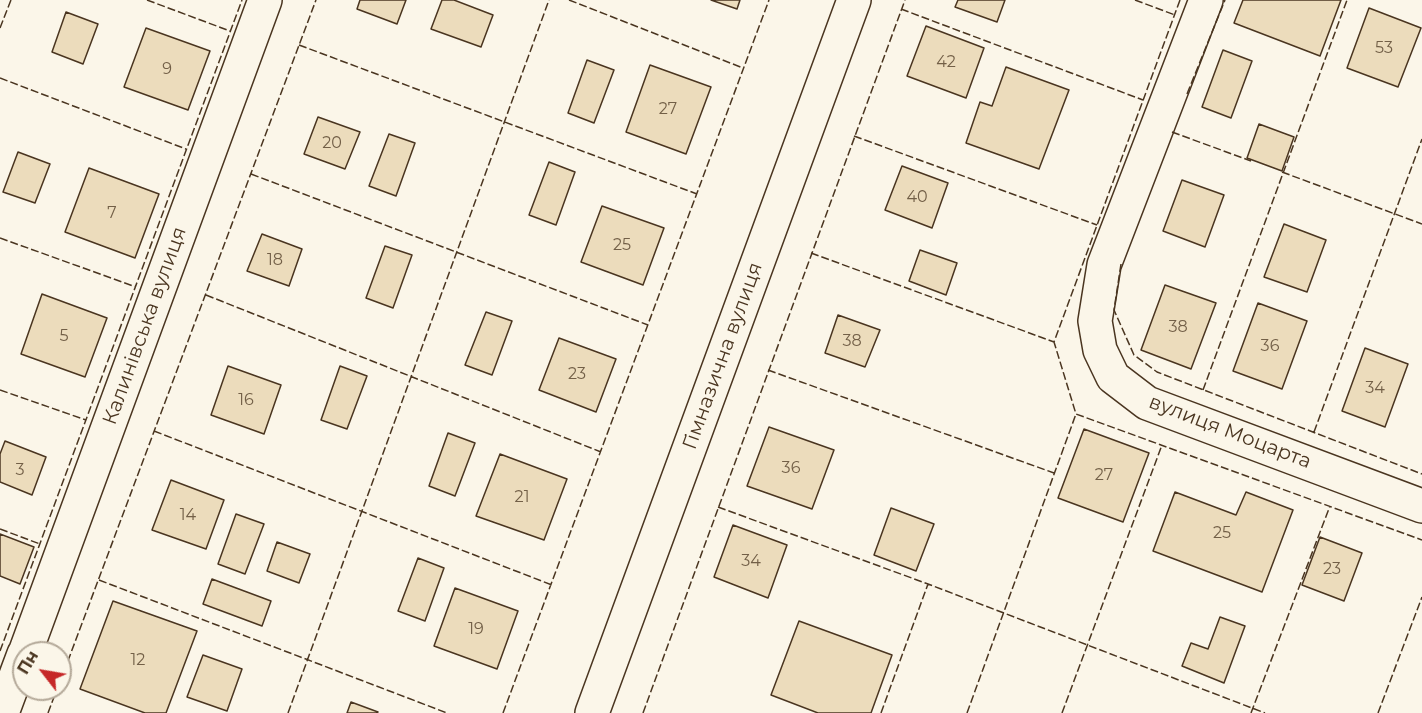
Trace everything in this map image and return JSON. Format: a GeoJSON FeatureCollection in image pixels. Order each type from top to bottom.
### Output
{"type":"FeatureCollection","features":[{"type":"Feature","properties":{"kind":"street","name":"Калинівська вулиця"},"geometry":{"type":"LineString","coordinates":[[29,641],[265,0]]}},
{"type":"Feature","properties":{"kind":"street","name":"Гімназична вулиця"},"geometry":{"type":"LineString","coordinates":[[592,713],[854,0]]}},
{"type":"Feature","properties":{"kind":"street","name":"вулиця Моцарта"},"geometry":{"type":"LineString","coordinates":[[1206,0],[1104,265],[1095,321],[1100,350],[1113,377],[1147,403],[1422,506]]}},
{"type":"Feature","properties":{"kind":"street","name":"Калинівська вулиця"},"geometry":{"type":"LineString","coordinates":[[2,713],[12,686]]}},
{"type":"Feature","properties":{"kind":"building"},"geometry":{"type":"Polygon","coordinates":[[[360,0],[406,0],[397,24],[357,9],[360,0]]]}},
{"type":"Feature","properties":{"kind":"building"},"geometry":{"type":"Polygon","coordinates":[[[442,0],[454,0],[493,15],[481,47],[431,29],[442,0]]]}},
{"type":"Feature","properties":{"kind":"building"},"geometry":{"type":"Polygon","coordinates":[[[711,0],[740,0],[737,9],[711,0]]]}},
{"type":"Feature","properties":{"kind":"building"},"geometry":{"type":"Polygon","coordinates":[[[958,0],[1005,0],[997,22],[955,7],[958,0]]]}},
{"type":"Feature","properties":{"kind":"building"},"geometry":{"type":"Polygon","coordinates":[[[1243,0],[1341,0],[1320,56],[1234,23],[1243,0]]]}},
{"type":"Feature","properties":{"kind":"building"},"geometry":{"type":"Polygon","coordinates":[[[1369,8],[1421,28],[1398,87],[1347,68],[1369,8]]]}},
{"type":"Feature","properties":{"kind":"building"},"geometry":{"type":"Polygon","coordinates":[[[66,12],[98,24],[83,64],[52,52],[66,12]]]}},
{"type":"Feature","properties":{"kind":"building"},"geometry":{"type":"Polygon","coordinates":[[[926,26],[984,48],[966,98],[907,76],[926,26]]]}},
{"type":"Feature","properties":{"kind":"building"},"geometry":{"type":"Polygon","coordinates":[[[146,28],[210,51],[188,110],[124,87],[146,28]]]}},
{"type":"Feature","properties":{"kind":"building"},"geometry":{"type":"Polygon","coordinates":[[[1223,50],[1252,61],[1231,118],[1202,107],[1223,50]]]}},
{"type":"Feature","properties":{"kind":"building"},"geometry":{"type":"Polygon","coordinates":[[[587,60],[614,70],[594,123],[568,113],[587,60]]]}},
{"type":"Feature","properties":{"kind":"building"},"geometry":{"type":"Polygon","coordinates":[[[650,65],[711,87],[686,154],[626,132],[650,65]]]}},
{"type":"Feature","properties":{"kind":"building"},"geometry":{"type":"Polygon","coordinates":[[[1006,67],[1069,90],[1039,169],[966,143],[980,102],[992,106],[1006,67]]]}},
{"type":"Feature","properties":{"kind":"building"},"geometry":{"type":"Polygon","coordinates":[[[318,117],[360,132],[345,169],[304,154],[318,117]]]}},
{"type":"Feature","properties":{"kind":"building"},"geometry":{"type":"Polygon","coordinates":[[[1259,124],[1294,137],[1282,171],[1247,158],[1259,124]]]}},
{"type":"Feature","properties":{"kind":"building"},"geometry":{"type":"Polygon","coordinates":[[[389,134],[415,143],[396,196],[369,186],[389,134]]]}},
{"type":"Feature","properties":{"kind":"building"},"geometry":{"type":"Polygon","coordinates":[[[18,152],[50,164],[35,203],[3,192],[18,152]]]}},
{"type":"Feature","properties":{"kind":"building"},"geometry":{"type":"Polygon","coordinates":[[[549,162],[575,172],[556,225],[529,215],[549,162]]]}},
{"type":"Feature","properties":{"kind":"building"},"geometry":{"type":"Polygon","coordinates":[[[902,166],[948,183],[932,228],[885,210],[902,166]]]}},
{"type":"Feature","properties":{"kind":"building"},"geometry":{"type":"Polygon","coordinates":[[[89,168],[159,194],[135,258],[65,232],[89,168]]]}},
{"type":"Feature","properties":{"kind":"building"},"geometry":{"type":"Polygon","coordinates":[[[1182,180],[1224,195],[1205,247],[1163,231],[1182,180]]]}},
{"type":"Feature","properties":{"kind":"building"},"geometry":{"type":"Polygon","coordinates":[[[602,206],[664,228],[643,285],[581,262],[602,206]]]}},
{"type":"Feature","properties":{"kind":"building"},"geometry":{"type":"Polygon","coordinates":[[[1284,224],[1326,240],[1307,292],[1264,277],[1284,224]]]}},
{"type":"Feature","properties":{"kind":"building"},"geometry":{"type":"Polygon","coordinates":[[[262,234],[302,249],[289,286],[247,271],[262,234]]]}},
{"type":"Feature","properties":{"kind":"building"},"geometry":{"type":"Polygon","coordinates":[[[385,246],[412,255],[393,308],[366,298],[385,246]]]}},
{"type":"Feature","properties":{"kind":"building"},"geometry":{"type":"Polygon","coordinates":[[[920,250],[957,263],[946,295],[909,281],[920,250]]]}},
{"type":"Feature","properties":{"kind":"building"},"geometry":{"type":"Polygon","coordinates":[[[1165,285],[1216,303],[1191,369],[1141,350],[1165,285]]]}},
{"type":"Feature","properties":{"kind":"building"},"geometry":{"type":"Polygon","coordinates":[[[42,294],[107,318],[85,377],[21,354],[42,294]]]}},
{"type":"Feature","properties":{"kind":"building"},"geometry":{"type":"Polygon","coordinates":[[[1258,303],[1307,321],[1282,389],[1233,371],[1258,303]]]}},
{"type":"Feature","properties":{"kind":"building"},"geometry":{"type":"Polygon","coordinates":[[[486,312],[512,321],[492,375],[465,365],[486,312]]]}},
{"type":"Feature","properties":{"kind":"building"},"geometry":{"type":"Polygon","coordinates":[[[838,315],[880,330],[865,367],[825,353],[838,315]]]}},
{"type":"Feature","properties":{"kind":"building"},"geometry":{"type":"Polygon","coordinates":[[[559,338],[616,359],[596,412],[539,390],[559,338]]]}},
{"type":"Feature","properties":{"kind":"building"},"geometry":{"type":"Polygon","coordinates":[[[1365,348],[1408,364],[1385,427],[1342,411],[1365,348]]]}},
{"type":"Feature","properties":{"kind":"building"},"geometry":{"type":"Polygon","coordinates":[[[228,366],[281,385],[264,434],[211,415],[228,366]]]}},
{"type":"Feature","properties":{"kind":"building"},"geometry":{"type":"Polygon","coordinates":[[[340,366],[367,376],[347,429],[321,420],[340,366]]]}},
{"type":"Feature","properties":{"kind":"building"},"geometry":{"type":"Polygon","coordinates":[[[769,427],[834,450],[812,509],[747,486],[769,427]]]}},
{"type":"Feature","properties":{"kind":"building"},"geometry":{"type":"Polygon","coordinates":[[[1084,429],[1149,453],[1123,522],[1058,498],[1084,429]]]}},
{"type":"Feature","properties":{"kind":"building"},"geometry":{"type":"Polygon","coordinates":[[[448,433],[475,443],[455,496],[429,486],[448,433]]]}},
{"type":"Feature","properties":{"kind":"building"},"geometry":{"type":"Polygon","coordinates":[[[5,441],[46,457],[32,495],[0,482],[0,454],[5,441]]]}},
{"type":"Feature","properties":{"kind":"building"},"geometry":{"type":"Polygon","coordinates":[[[500,454],[567,479],[544,540],[476,516],[500,454]]]}},
{"type":"Feature","properties":{"kind":"building"},"geometry":{"type":"Polygon","coordinates":[[[171,480],[224,500],[206,549],[152,530],[171,480]]]}},
{"type":"Feature","properties":{"kind":"building"},"geometry":{"type":"Polygon","coordinates":[[[1175,492],[1236,515],[1246,492],[1293,510],[1262,592],[1153,551],[1175,492]]]}},
{"type":"Feature","properties":{"kind":"building"},"geometry":{"type":"Polygon","coordinates":[[[891,508],[934,524],[916,571],[874,555],[891,508]]]}},
{"type":"Feature","properties":{"kind":"building"},"geometry":{"type":"Polygon","coordinates":[[[236,514],[264,524],[245,574],[218,564],[236,514]]]}},
{"type":"Feature","properties":{"kind":"building"},"geometry":{"type":"Polygon","coordinates":[[[733,525],[787,545],[768,598],[714,577],[733,525]]]}},
{"type":"Feature","properties":{"kind":"building"},"geometry":{"type":"Polygon","coordinates":[[[0,534],[34,547],[20,584],[0,576],[0,534]]]}},
{"type":"Feature","properties":{"kind":"building"},"geometry":{"type":"Polygon","coordinates":[[[1320,537],[1362,553],[1344,601],[1302,585],[1320,537]]]}},
{"type":"Feature","properties":{"kind":"building"},"geometry":{"type":"Polygon","coordinates":[[[277,542],[310,554],[299,583],[267,571],[277,542]]]}},
{"type":"Feature","properties":{"kind":"building"},"geometry":{"type":"Polygon","coordinates":[[[418,558],[444,568],[425,621],[398,611],[418,558]]]}},
{"type":"Feature","properties":{"kind":"building"},"geometry":{"type":"Polygon","coordinates":[[[212,579],[271,601],[262,626],[203,604],[212,579]]]}},
{"type":"Feature","properties":{"kind":"building"},"geometry":{"type":"Polygon","coordinates":[[[455,588],[518,611],[497,669],[434,646],[455,588]]]}},
{"type":"Feature","properties":{"kind":"building"},"geometry":{"type":"Polygon","coordinates":[[[113,601],[197,631],[166,713],[145,713],[80,689],[113,601]]]}},
{"type":"Feature","properties":{"kind":"building"},"geometry":{"type":"Polygon","coordinates":[[[1220,617],[1245,626],[1224,683],[1182,666],[1191,643],[1208,649],[1220,617]]]}},
{"type":"Feature","properties":{"kind":"building"},"geometry":{"type":"Polygon","coordinates":[[[799,621],[892,655],[871,713],[818,713],[771,695],[799,621]]]}},
{"type":"Feature","properties":{"kind":"building"},"geometry":{"type":"Polygon","coordinates":[[[203,655],[242,669],[227,711],[187,697],[203,655]]]}},
{"type":"Feature","properties":{"kind":"building"},"geometry":{"type":"Polygon","coordinates":[[[351,702],[378,712],[347,713],[351,702]]]}},
{"type":"Feature","properties":{"kind":"fence"},"geometry":{"type":"LineString","coordinates":[[0,28],[11,0]]}},
{"type":"Feature","properties":{"kind":"fence"},"geometry":{"type":"LineString","coordinates":[[147,0],[230,31]]}},
{"type":"Feature","properties":{"kind":"fence"},"geometry":{"type":"LineString","coordinates":[[0,651],[242,0]]}},
{"type":"Feature","properties":{"kind":"fence"},"geometry":{"type":"LineString","coordinates":[[72,650],[316,0]]}},
{"type":"Feature","properties":{"kind":"fence"},"geometry":{"type":"LineString","coordinates":[[288,713],[549,0]]}},
{"type":"Feature","properties":{"kind":"fence"},"geometry":{"type":"LineString","coordinates":[[569,0],[743,68]]}},
{"type":"Feature","properties":{"kind":"fence"},"geometry":{"type":"LineString","coordinates":[[503,713],[769,0]]}},
{"type":"Feature","properties":{"kind":"fence"},"geometry":{"type":"LineString","coordinates":[[643,713],[905,0]]}},
{"type":"Feature","properties":{"kind":"fence"},"geometry":{"type":"LineString","coordinates":[[1135,0],[1175,15]]}},
{"type":"Feature","properties":{"kind":"fence"},"geometry":{"type":"LineString","coordinates":[[1180,0],[1054,342],[1076,414],[1422,540]]}},
{"type":"Feature","properties":{"kind":"fence"},"geometry":{"type":"LineString","coordinates":[[1187,94],[1225,0]]}},
{"type":"Feature","properties":{"kind":"fence"},"geometry":{"type":"LineString","coordinates":[[1203,390],[1347,0]]}},
{"type":"Feature","properties":{"kind":"fence"},"geometry":{"type":"LineString","coordinates":[[901,9],[1143,100]]}},
{"type":"Feature","properties":{"kind":"fence"},"geometry":{"type":"LineString","coordinates":[[299,45],[697,194]]}},
{"type":"Feature","properties":{"kind":"fence"},"geometry":{"type":"LineString","coordinates":[[0,78],[186,149]]}},
{"type":"Feature","properties":{"kind":"fence"},"geometry":{"type":"LineString","coordinates":[[1172,132],[1251,161]]}},
{"type":"Feature","properties":{"kind":"fence"},"geometry":{"type":"LineString","coordinates":[[854,136],[1097,225]]}},
{"type":"Feature","properties":{"kind":"fence"},"geometry":{"type":"LineString","coordinates":[[1314,432],[1422,139]]}},
{"type":"Feature","properties":{"kind":"fence"},"geometry":{"type":"LineString","coordinates":[[1282,172],[1422,224]]}},
{"type":"Feature","properties":{"kind":"fence"},"geometry":{"type":"LineString","coordinates":[[251,174],[648,325]]}},
{"type":"Feature","properties":{"kind":"fence"},"geometry":{"type":"LineString","coordinates":[[0,238],[136,287]]}},
{"type":"Feature","properties":{"kind":"fence"},"geometry":{"type":"LineString","coordinates":[[811,253],[1054,342]]}},
{"type":"Feature","properties":{"kind":"fence"},"geometry":{"type":"LineString","coordinates":[[1121,264],[1114,310],[1134,355],[1157,372],[1422,474]]}},
{"type":"Feature","properties":{"kind":"fence"},"geometry":{"type":"LineString","coordinates":[[206,295],[601,452]]}},
{"type":"Feature","properties":{"kind":"fence"},"geometry":{"type":"LineString","coordinates":[[768,370],[1054,473]]}},
{"type":"Feature","properties":{"kind":"fence"},"geometry":{"type":"LineString","coordinates":[[0,390],[86,420]]}},
{"type":"Feature","properties":{"kind":"fence"},"geometry":{"type":"LineString","coordinates":[[967,713],[1076,414]]}},
{"type":"Feature","properties":{"kind":"fence"},"geometry":{"type":"LineString","coordinates":[[154,431],[552,585]]}},
{"type":"Feature","properties":{"kind":"fence"},"geometry":{"type":"LineString","coordinates":[[1062,713],[1162,445]]}},
{"type":"Feature","properties":{"kind":"fence"},"geometry":{"type":"LineString","coordinates":[[1251,713],[1330,506]]}},
{"type":"Feature","properties":{"kind":"fence"},"geometry":{"type":"LineString","coordinates":[[718,507],[928,584],[1265,713]]}},
{"type":"Feature","properties":{"kind":"fence"},"geometry":{"type":"LineString","coordinates":[[0,529],[40,544]]}},
{"type":"Feature","properties":{"kind":"fence"},"geometry":{"type":"LineString","coordinates":[[99,580],[447,713]]}},
{"type":"Feature","properties":{"kind":"fence"},"geometry":{"type":"LineString","coordinates":[[881,713],[928,584]]}},
{"type":"Feature","properties":{"kind":"fence"},"geometry":{"type":"LineString","coordinates":[[1378,713],[1422,597]]}},
{"type":"Feature","properties":{"kind":"fence"},"geometry":{"type":"LineString","coordinates":[[48,713],[52,701]]}}]}
